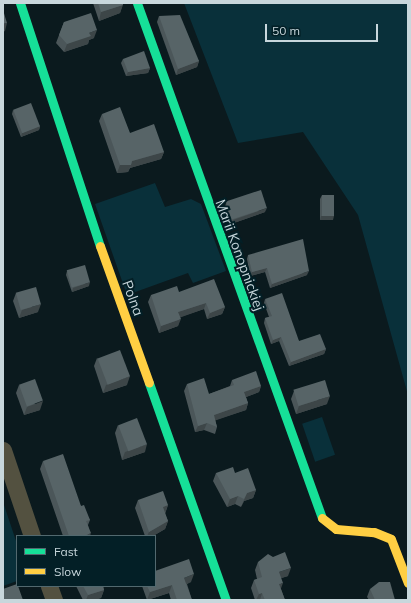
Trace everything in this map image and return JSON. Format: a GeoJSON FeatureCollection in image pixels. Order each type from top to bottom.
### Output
{"type":"FeatureCollection","features":[{"type":"Feature","properties":{"kind":"street","name":"Polna"},"geometry":{"type":"LineString","coordinates":[[20,3],[72,169],[226,600]]}},
{"type":"Feature","properties":{"kind":"street","name":"Marii Konopnickiej"},"geometry":{"type":"LineString","coordinates":[[137,3],[319,515],[336,529],[374,532],[391,539],[408,583]]}},
{"type":"Feature","properties":{"kind":"street"},"geometry":{"type":"LineString","coordinates":[[3,450],[32,535]]}},
{"type":"Feature","properties":{"kind":"street"},"geometry":{"type":"LineString","coordinates":[[49,587],[54,600]]}},
{"type":"Feature","properties":{"kind":"shaded area"},"geometry":{"type":"Polygon","coordinates":[[[184,3],[408,3],[408,395],[358,215],[303,132],[238,143],[184,3]]]}},
{"type":"Feature","properties":{"kind":"shaded area"},"geometry":{"type":"Polygon","coordinates":[[[155,183],[165,207],[191,199],[201,204],[226,271],[193,283],[188,273],[127,295],[95,204],[155,183]]]}},
{"type":"Feature","properties":{"kind":"shaded area"},"geometry":{"type":"Polygon","coordinates":[[[322,417],[335,455],[315,462],[302,424],[322,417]]]}},
{"type":"Feature","properties":{"kind":"shaded area"},"geometry":{"type":"Polygon","coordinates":[[[3,502],[16,541],[16,581],[3,586],[3,502]]]}},
{"type":"Feature","properties":{"kind":"building"},"geometry":{"type":"Polygon","coordinates":[[[98,3],[123,3],[123,5],[101,12],[98,3]]]}},
{"type":"Feature","properties":{"kind":"building"},"geometry":{"type":"Polygon","coordinates":[[[3,10],[7,23],[3,24],[3,10]]]}},
{"type":"Feature","properties":{"kind":"building"},"geometry":{"type":"Polygon","coordinates":[[[91,13],[97,30],[89,33],[91,36],[67,44],[59,35],[64,22],[91,13]]]}},
{"type":"Feature","properties":{"kind":"building"},"geometry":{"type":"Polygon","coordinates":[[[180,15],[199,61],[178,69],[159,16],[180,15]]]}},
{"type":"Feature","properties":{"kind":"building"},"geometry":{"type":"Polygon","coordinates":[[[144,51],[150,68],[128,72],[123,59],[144,51]]]}},
{"type":"Feature","properties":{"kind":"building"},"geometry":{"type":"Polygon","coordinates":[[[31,103],[40,126],[22,133],[13,110],[31,103]]]}},
{"type":"Feature","properties":{"kind":"building"},"geometry":{"type":"Polygon","coordinates":[[[120,107],[130,133],[154,124],[164,152],[132,161],[131,165],[120,165],[102,114],[120,107]]]}},
{"type":"Feature","properties":{"kind":"building"},"geometry":{"type":"Polygon","coordinates":[[[261,190],[267,208],[232,220],[226,201],[261,190]]]}},
{"type":"Feature","properties":{"kind":"building"},"geometry":{"type":"Polygon","coordinates":[[[322,195],[334,195],[334,216],[322,216],[322,195]]]}},
{"type":"Feature","properties":{"kind":"building"},"geometry":{"type":"Polygon","coordinates":[[[303,239],[309,271],[272,284],[267,268],[252,272],[248,255],[303,239]]]}},
{"type":"Feature","properties":{"kind":"building"},"geometry":{"type":"Polygon","coordinates":[[[85,265],[90,282],[72,288],[67,270],[85,265]]]}},
{"type":"Feature","properties":{"kind":"building"},"geometry":{"type":"Polygon","coordinates":[[[214,279],[225,307],[210,313],[206,303],[178,312],[181,319],[161,326],[151,295],[177,286],[179,292],[214,279]]]}},
{"type":"Feature","properties":{"kind":"building"},"geometry":{"type":"Polygon","coordinates":[[[36,287],[41,304],[21,310],[16,293],[36,287]]]}},
{"type":"Feature","properties":{"kind":"building"},"geometry":{"type":"Polygon","coordinates":[[[282,293],[299,341],[320,334],[326,349],[291,362],[281,337],[273,340],[265,318],[272,316],[265,299],[282,293]]]}},
{"type":"Feature","properties":{"kind":"building"},"geometry":{"type":"Polygon","coordinates":[[[120,350],[130,376],[108,385],[98,359],[120,350]]]}},
{"type":"Feature","properties":{"kind":"building"},"geometry":{"type":"Polygon","coordinates":[[[256,371],[261,386],[244,392],[248,403],[214,415],[217,427],[207,423],[198,426],[187,384],[204,378],[209,394],[234,385],[232,380],[256,371]]]}},
{"type":"Feature","properties":{"kind":"building"},"geometry":{"type":"Polygon","coordinates":[[[35,379],[43,401],[27,406],[19,385],[35,379]]]}},
{"type":"Feature","properties":{"kind":"building"},"geometry":{"type":"Polygon","coordinates":[[[325,380],[330,396],[298,406],[293,390],[325,380]]]}},
{"type":"Feature","properties":{"kind":"building"},"geometry":{"type":"Polygon","coordinates":[[[137,418],[147,444],[128,451],[118,425],[137,418]]]}},
{"type":"Feature","properties":{"kind":"building"},"geometry":{"type":"Polygon","coordinates":[[[63,454],[81,506],[84,505],[90,520],[86,521],[91,533],[86,535],[69,535],[43,461],[63,454]]]}},
{"type":"Feature","properties":{"kind":"building"},"geometry":{"type":"Polygon","coordinates":[[[233,467],[235,473],[248,468],[256,490],[247,493],[244,499],[238,496],[230,499],[216,473],[233,467]]]}},
{"type":"Feature","properties":{"kind":"building"},"geometry":{"type":"Polygon","coordinates":[[[163,491],[168,505],[163,507],[168,521],[149,532],[138,500],[163,491]]]}},
{"type":"Feature","properties":{"kind":"building"},"geometry":{"type":"Polygon","coordinates":[[[285,552],[291,568],[279,572],[283,583],[279,584],[285,600],[265,600],[262,593],[259,594],[254,580],[262,577],[258,562],[268,554],[273,557],[285,552]]]}},
{"type":"Feature","properties":{"kind":"building"},"geometry":{"type":"Polygon","coordinates":[[[189,559],[194,574],[184,578],[192,600],[177,600],[172,585],[150,592],[148,587],[156,587],[156,571],[189,559]]]}},
{"type":"Feature","properties":{"kind":"building"},"geometry":{"type":"Polygon","coordinates":[[[379,582],[390,582],[395,600],[375,600],[370,589],[379,582]]]}},
{"type":"Feature","properties":{"kind":"building"},"geometry":{"type":"Polygon","coordinates":[[[16,584],[23,600],[3,600],[3,589],[16,584]]]}},
{"type":"Feature","properties":{"kind":"building"},"geometry":{"type":"Polygon","coordinates":[[[84,587],[103,587],[104,590],[88,595],[84,587]]]}},
{"type":"Feature","properties":{"kind":"traffic: fast"},"geometry":{"type":"LineString","coordinates":[[20,3],[100,246]]}},
{"type":"Feature","properties":{"kind":"traffic: fast"},"geometry":{"type":"LineString","coordinates":[[137,3],[322,518]]}},
{"type":"Feature","properties":{"kind":"traffic: fast"},"geometry":{"type":"LineString","coordinates":[[149,383],[226,600]]}},
{"type":"Feature","properties":{"kind":"traffic: slow"},"geometry":{"type":"LineString","coordinates":[[100,246],[149,383]]}},
{"type":"Feature","properties":{"kind":"traffic: slow"},"geometry":{"type":"LineString","coordinates":[[322,518],[336,529],[374,532],[391,539],[408,583]]}}]}
